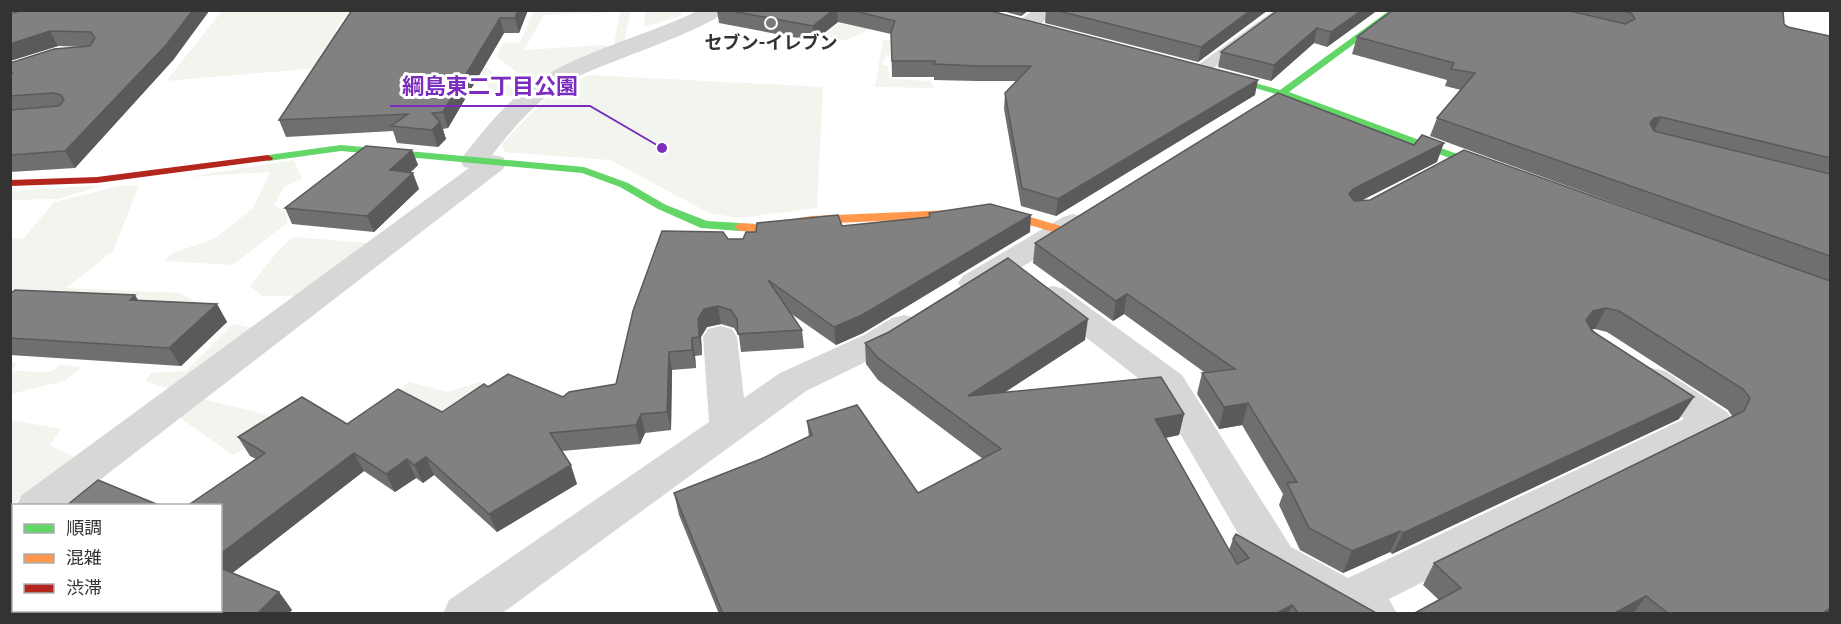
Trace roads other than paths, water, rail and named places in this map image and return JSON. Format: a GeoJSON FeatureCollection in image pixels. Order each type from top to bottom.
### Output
{"type":"FeatureCollection","features":[{"type":"Feature","properties":{"kind":"street"},"geometry":{"type":"LineString","coordinates":[[39,504],[483,162],[517,108],[538,90],[598,58],[697,21],[716,10]]}},
{"type":"Feature","properties":{"kind":"street"},"geometry":{"type":"LineString","coordinates":[[1243,118],[1282,93],[1396,10]]}},
{"type":"Feature","properties":{"kind":"street"},"geometry":{"type":"LineString","coordinates":[[1019,25],[1046,21]]}},
{"type":"Feature","properties":{"kind":"street"},"geometry":{"type":"LineString","coordinates":[[1195,69],[1282,93],[1503,174]]}},
{"type":"Feature","properties":{"kind":"street"},"geometry":{"type":"LineString","coordinates":[[10,183],[97,180],[173,172],[341,148],[413,152],[483,162],[584,170],[624,185],[662,207],[705,225],[742,228],[812,220],[940,214],[990,209],[1030,219],[1060,230]]}},
{"type":"Feature","properties":{"kind":"street"},"geometry":{"type":"LineString","coordinates":[[465,614],[793,382],[876,343],[1099,207]]}},
{"type":"Feature","properties":{"kind":"street"},"geometry":{"type":"LineString","coordinates":[[1008,262],[1169,384],[1276,560],[1361,606],[1714,421],[1624,362]]}},
{"type":"Feature","properties":{"kind":"street"},"geometry":{"type":"LineString","coordinates":[[720,337],[728,429]]}},
{"type":"Feature","properties":{"kind":"lane"},"geometry":{"type":"LineString","coordinates":[[1195,69],[1282,11],[1280,10]]}},
{"type":"Feature","properties":{"kind":"lane"},"geometry":{"type":"LineString","coordinates":[[1438,169],[1459,158]]}},
{"type":"Feature","properties":{"kind":"lane"},"geometry":{"type":"LineString","coordinates":[[738,250],[742,228]]}},
{"type":"Feature","properties":{"kind":"place","name":"セブン-イレブン"},"geometry":{"type":"Point","coordinates":[771,23]}},
{"type":"Feature","properties":{"kind":"place","name":"綱島東二丁目公園"},"geometry":{"type":"Point","coordinates":[662,148]}}]}
